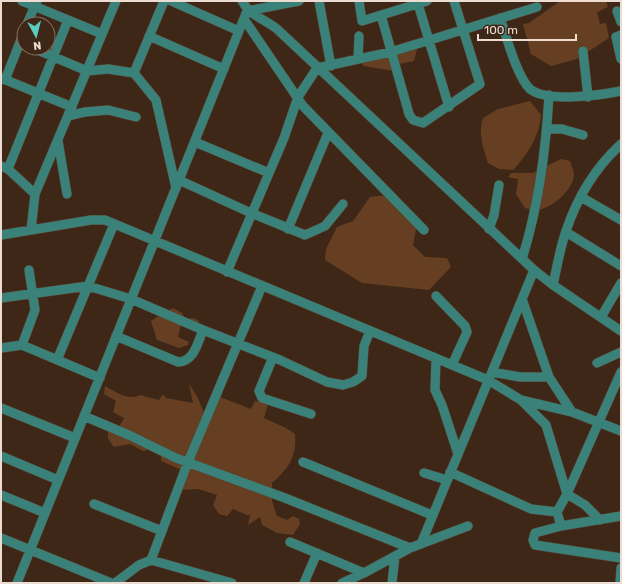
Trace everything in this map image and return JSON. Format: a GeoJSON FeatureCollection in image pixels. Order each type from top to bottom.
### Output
{"type":"FeatureCollection","features":[{"type":"Feature","properties":{"kind":"street"},"geometry":{"type":"LineString","coordinates":[[22,1],[36,4],[68,20],[102,34]]}},
{"type":"Feature","properties":{"kind":"street"},"geometry":{"type":"LineString","coordinates":[[31,230],[35,194],[116,1]]}},
{"type":"Feature","properties":{"kind":"street"},"geometry":{"type":"LineString","coordinates":[[134,73],[164,1]]}},
{"type":"Feature","properties":{"kind":"street"},"geometry":{"type":"LineString","coordinates":[[171,1],[239,31]]}},
{"type":"Feature","properties":{"kind":"street"},"geometry":{"type":"LineString","coordinates":[[242,1],[246,15],[303,106],[424,230]]}},
{"type":"Feature","properties":{"kind":"street"},"geometry":{"type":"LineString","coordinates":[[246,15],[299,1]]}},
{"type":"Feature","properties":{"kind":"street"},"geometry":{"type":"LineString","coordinates":[[319,1],[331,66]]}},
{"type":"Feature","properties":{"kind":"street"},"geometry":{"type":"LineString","coordinates":[[359,1],[362,21],[381,15],[400,5],[418,4],[427,1]]}},
{"type":"Feature","properties":{"kind":"street"},"geometry":{"type":"LineString","coordinates":[[381,15],[409,114],[413,120],[423,123],[449,107],[480,84],[454,1]]}},
{"type":"Feature","properties":{"kind":"street"},"geometry":{"type":"LineString","coordinates":[[31,16],[36,4]]}},
{"type":"Feature","properties":{"kind":"street"},"geometry":{"type":"LineString","coordinates":[[418,4],[449,107]]}},
{"type":"Feature","properties":{"kind":"street"},"geometry":{"type":"LineString","coordinates":[[227,272],[269,173],[298,97],[317,68],[391,52],[537,7]]}},
{"type":"Feature","properties":{"kind":"street"},"geometry":{"type":"LineString","coordinates":[[617,11],[621,22]]}},
{"type":"Feature","properties":{"kind":"street"},"geometry":{"type":"LineString","coordinates":[[17,583],[246,15]]}},
{"type":"Feature","properties":{"kind":"street"},"geometry":{"type":"LineString","coordinates":[[246,15],[269,22],[534,270],[553,285],[621,331]]}},
{"type":"Feature","properties":{"kind":"street"},"geometry":{"type":"LineString","coordinates":[[500,18],[522,77],[530,88],[549,95],[588,97],[621,91]]}},
{"type":"Feature","properties":{"kind":"street"},"geometry":{"type":"LineString","coordinates":[[35,194],[3,168],[38,93],[68,20]]}},
{"type":"Feature","properties":{"kind":"street"},"geometry":{"type":"LineString","coordinates":[[621,35],[616,37],[621,59]]}},
{"type":"Feature","properties":{"kind":"street"},"geometry":{"type":"LineString","coordinates":[[149,36],[224,69]]}},
{"type":"Feature","properties":{"kind":"street"},"geometry":{"type":"LineString","coordinates":[[358,59],[359,36]]}},
{"type":"Feature","properties":{"kind":"street"},"geometry":{"type":"LineString","coordinates":[[583,51],[588,97]]}},
{"type":"Feature","properties":{"kind":"street"},"geometry":{"type":"LineString","coordinates":[[16,54],[3,79],[72,107]]}},
{"type":"Feature","properties":{"kind":"street"},"geometry":{"type":"LineString","coordinates":[[53,57],[87,71],[108,69],[134,73],[156,100],[178,184]]}},
{"type":"Feature","properties":{"kind":"street"},"geometry":{"type":"LineString","coordinates":[[522,259],[531,232],[547,129],[549,95]]}},
{"type":"Feature","properties":{"kind":"street"},"geometry":{"type":"LineString","coordinates":[[68,116],[85,112],[108,110],[136,117]]}},
{"type":"Feature","properties":{"kind":"street"},"geometry":{"type":"LineString","coordinates":[[547,129],[562,129],[582,135]]}},
{"type":"Feature","properties":{"kind":"street"},"geometry":{"type":"LineString","coordinates":[[288,229],[328,133]]}},
{"type":"Feature","properties":{"kind":"street"},"geometry":{"type":"LineString","coordinates":[[58,141],[67,194]]}},
{"type":"Feature","properties":{"kind":"street"},"geometry":{"type":"LineString","coordinates":[[194,142],[269,173]]}},
{"type":"Feature","properties":{"kind":"street"},"geometry":{"type":"LineString","coordinates":[[553,285],[566,232],[581,197],[604,161],[621,144]]}},
{"type":"Feature","properties":{"kind":"street"},"geometry":{"type":"LineString","coordinates":[[178,184],[305,235],[325,226],[343,204]]}},
{"type":"Feature","properties":{"kind":"street"},"geometry":{"type":"LineString","coordinates":[[489,228],[494,215],[499,185]]}},
{"type":"Feature","properties":{"kind":"street"},"geometry":{"type":"LineString","coordinates":[[581,197],[621,220]]}},
{"type":"Feature","properties":{"kind":"street"},"geometry":{"type":"LineString","coordinates":[[1,235],[91,220],[105,220],[452,365],[490,376],[549,377]]}},
{"type":"Feature","properties":{"kind":"street"},"geometry":{"type":"LineString","coordinates":[[57,360],[114,224]]}},
{"type":"Feature","properties":{"kind":"street"},"geometry":{"type":"LineString","coordinates":[[566,232],[621,266]]}},
{"type":"Feature","properties":{"kind":"street"},"geometry":{"type":"LineString","coordinates":[[22,345],[35,310],[29,270]]}},
{"type":"Feature","properties":{"kind":"street"},"geometry":{"type":"LineString","coordinates":[[421,544],[534,270]]}},
{"type":"Feature","properties":{"kind":"street"},"geometry":{"type":"LineString","coordinates":[[600,317],[618,293],[621,283]]}},
{"type":"Feature","properties":{"kind":"street"},"geometry":{"type":"LineString","coordinates":[[1,298],[88,286],[131,299],[203,330],[273,357],[327,382],[343,385],[353,382],[362,376],[364,346],[370,331]]}},
{"type":"Feature","properties":{"kind":"street"},"geometry":{"type":"LineString","coordinates":[[151,560],[188,462],[262,286]]}},
{"type":"Feature","properties":{"kind":"street"},"geometry":{"type":"LineString","coordinates":[[436,296],[465,326],[466,332],[452,365]]}},
{"type":"Feature","properties":{"kind":"street"},"geometry":{"type":"LineString","coordinates":[[522,299],[549,377],[572,412]]}},
{"type":"Feature","properties":{"kind":"street"},"geometry":{"type":"LineString","coordinates":[[116,336],[178,362],[184,362],[190,358],[203,330]]}},
{"type":"Feature","properties":{"kind":"street"},"geometry":{"type":"LineString","coordinates":[[2,350],[22,345],[100,378]]}},
{"type":"Feature","properties":{"kind":"street"},"geometry":{"type":"LineString","coordinates":[[597,363],[621,352]]}},
{"type":"Feature","properties":{"kind":"street"},"geometry":{"type":"LineString","coordinates":[[273,357],[259,391],[260,395],[262,398],[311,414]]}},
{"type":"Feature","properties":{"kind":"street"},"geometry":{"type":"LineString","coordinates":[[436,359],[435,390],[442,405],[458,454]]}},
{"type":"Feature","properties":{"kind":"street"},"geometry":{"type":"LineString","coordinates":[[562,526],[558,512],[621,372]]}},
{"type":"Feature","properties":{"kind":"street"},"geometry":{"type":"LineString","coordinates":[[490,376],[521,400],[546,425],[567,494],[585,505],[600,520]]}},
{"type":"Feature","properties":{"kind":"street"},"geometry":{"type":"LineString","coordinates":[[521,400],[572,412],[621,431]]}},
{"type":"Feature","properties":{"kind":"street"},"geometry":{"type":"LineString","coordinates":[[1,408],[75,438]]}},
{"type":"Feature","properties":{"kind":"street"},"geometry":{"type":"LineString","coordinates":[[84,416],[137,438],[176,458],[285,498],[410,548]]}},
{"type":"Feature","properties":{"kind":"street"},"geometry":{"type":"LineString","coordinates":[[1,456],[58,480]]}},
{"type":"Feature","properties":{"kind":"street"},"geometry":{"type":"LineString","coordinates":[[303,462],[432,515]]}},
{"type":"Feature","properties":{"kind":"street"},"geometry":{"type":"LineString","coordinates":[[424,473],[449,476],[531,509],[558,512]]}},
{"type":"Feature","properties":{"kind":"street"},"geometry":{"type":"LineString","coordinates":[[1,495],[45,513]]}},
{"type":"Feature","properties":{"kind":"street"},"geometry":{"type":"LineString","coordinates":[[94,504],[162,531]]}},
{"type":"Feature","properties":{"kind":"street"},"geometry":{"type":"LineString","coordinates":[[621,516],[562,526],[535,533],[534,543],[621,558]]}},
{"type":"Feature","properties":{"kind":"street"},"geometry":{"type":"LineString","coordinates":[[342,583],[355,580],[364,573],[410,548],[468,526]]}},
{"type":"Feature","properties":{"kind":"street"},"geometry":{"type":"LineString","coordinates":[[1,538],[111,583]]}},
{"type":"Feature","properties":{"kind":"street"},"geometry":{"type":"LineString","coordinates":[[290,542],[364,573]]}},
{"type":"Feature","properties":{"kind":"street"},"geometry":{"type":"LineString","coordinates":[[304,583],[317,553]]}},
{"type":"Feature","properties":{"kind":"street"},"geometry":{"type":"LineString","coordinates":[[392,583],[395,556]]}},
{"type":"Feature","properties":{"kind":"street"},"geometry":{"type":"LineString","coordinates":[[115,583],[139,565],[151,560],[203,579],[232,583]]}},
{"type":"Feature","properties":{"kind":"street"},"geometry":{"type":"LineString","coordinates":[[620,583],[621,568]]}},
{"type":"Feature","properties":{"kind":"shaded area"},"geometry":{"type":"Polygon","coordinates":[[[560,1],[606,1],[608,7],[597,12],[600,24],[606,23],[609,38],[577,59],[551,66],[531,54],[523,24],[529,23],[560,1]]]}},
{"type":"Feature","properties":{"kind":"shaded area"},"geometry":{"type":"Polygon","coordinates":[[[420,38],[414,61],[394,65],[394,71],[363,66],[363,58],[380,57],[388,47],[420,38]]]}},
{"type":"Feature","properties":{"kind":"shaded area"},"geometry":{"type":"Polygon","coordinates":[[[530,101],[541,115],[538,131],[528,151],[513,170],[499,169],[488,163],[481,135],[483,118],[498,109],[530,101]]]}},
{"type":"Feature","properties":{"kind":"shaded area"},"geometry":{"type":"Polygon","coordinates":[[[561,159],[570,161],[574,173],[571,185],[567,191],[550,206],[538,210],[525,208],[516,194],[518,179],[508,177],[511,173],[533,173],[561,159]]]}},
{"type":"Feature","properties":{"kind":"shaded area"},"geometry":{"type":"Polygon","coordinates":[[[388,195],[418,220],[413,245],[425,257],[447,258],[451,267],[429,290],[362,283],[325,260],[326,249],[337,227],[353,221],[370,197],[388,195]]]}},
{"type":"Feature","properties":{"kind":"shaded area"},"geometry":{"type":"Polygon","coordinates":[[[173,308],[182,313],[185,319],[193,318],[198,320],[200,327],[181,324],[178,337],[189,342],[188,345],[179,348],[157,340],[151,321],[173,308]]]}},
{"type":"Feature","properties":{"kind":"shaded area"},"geometry":{"type":"Polygon","coordinates":[[[189,384],[198,398],[204,413],[220,397],[251,409],[255,401],[268,404],[264,418],[286,428],[295,434],[295,449],[291,462],[272,483],[272,501],[277,516],[287,520],[293,516],[299,519],[300,524],[293,535],[277,533],[262,525],[260,517],[248,525],[250,515],[233,509],[227,516],[219,514],[213,505],[217,495],[198,489],[181,490],[184,471],[161,461],[161,452],[152,449],[143,451],[130,444],[114,447],[108,439],[108,429],[119,427],[124,418],[113,412],[116,401],[104,394],[105,386],[118,393],[131,397],[140,395],[159,400],[163,394],[166,398],[193,403],[189,384]]]}}]}
